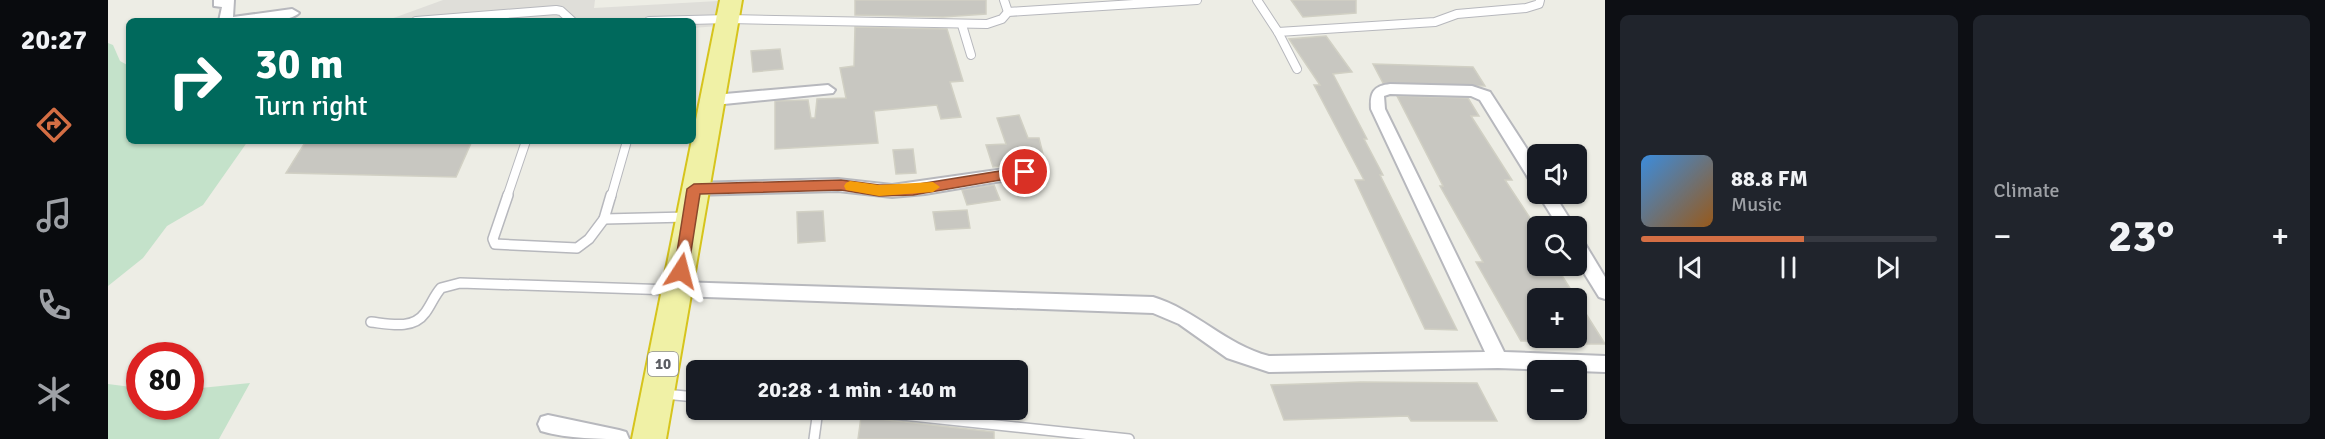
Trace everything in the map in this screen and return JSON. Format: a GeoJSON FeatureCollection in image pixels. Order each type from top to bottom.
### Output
{"type":"FeatureCollection","features":[{"type":"Feature","properties":{"kind":"highway","name":"10"},"geometry":{"type":"LineString","coordinates":[[649,439],[678,289],[708,107],[730,10]]}},
{"type":"Feature","properties":{"kind":"street"},"geometry":{"type":"LineString","coordinates":[[220,0],[219,3],[229,2],[226,18]]}},
{"type":"Feature","properties":{"kind":"street"},"geometry":{"type":"LineString","coordinates":[[254,18],[292,13]]}},
{"type":"Feature","properties":{"kind":"street"},"geometry":{"type":"LineString","coordinates":[[1498,360],[1378,109],[1377,95],[1382,90],[1390,89],[1472,91],[1482,94],[1489,99],[1527,162]]}},
{"type":"Feature","properties":{"kind":"street"},"geometry":{"type":"LineString","coordinates":[[708,107],[828,90]]}},
{"type":"Feature","properties":{"kind":"street"},"geometry":{"type":"LineString","coordinates":[[694,189],[841,185],[879,190],[913,190],[1025,172]]}},
{"type":"Feature","properties":{"kind":"street"},"geometry":{"type":"LineString","coordinates":[[1587,262],[1605,291]]}},
{"type":"Feature","properties":{"kind":"street"},"geometry":{"type":"LineString","coordinates":[[678,289],[1153,304],[1180,314],[1233,352],[1269,364],[1498,360],[1605,364]]}},
{"type":"Feature","properties":{"kind":"street"},"geometry":{"type":"LineString","coordinates":[[548,424],[619,439]]}},
{"type":"Feature","properties":{"kind":"lane"},"geometry":{"type":"LineString","coordinates":[[671,18],[730,10],[962,25],[998,22],[1005,18],[1008,12],[1004,0]]}},
{"type":"Feature","properties":{"kind":"lane"},"geometry":{"type":"LineString","coordinates":[[1008,12],[1197,0]]}},
{"type":"Feature","properties":{"kind":"lane"},"geometry":{"type":"LineString","coordinates":[[1257,0],[1278,32],[1297,69]]}},
{"type":"Feature","properties":{"kind":"lane"},"geometry":{"type":"LineString","coordinates":[[1278,32],[1321,31],[1437,21],[1457,14],[1526,8],[1539,4],[1540,0]]}},
{"type":"Feature","properties":{"kind":"lane"},"geometry":{"type":"LineString","coordinates":[[446,18],[556,10],[568,18]]}},
{"type":"Feature","properties":{"kind":"lane"},"geometry":{"type":"LineString","coordinates":[[962,25],[971,55]]}},
{"type":"Feature","properties":{"kind":"lane"},"geometry":{"type":"LineString","coordinates":[[525,144],[493,239],[495,244],[577,248],[584,245],[604,219],[626,144]]}},
{"type":"Feature","properties":{"kind":"lane"},"geometry":{"type":"LineString","coordinates":[[604,219],[689,217]]}},
{"type":"Feature","properties":{"kind":"lane"},"geometry":{"type":"LineString","coordinates":[[371,322],[402,326],[414,323],[423,316],[441,288],[460,283],[678,289]]}},
{"type":"Feature","properties":{"kind":"lane"},"geometry":{"type":"LineString","coordinates":[[658,394],[686,396]]}},
{"type":"Feature","properties":{"kind":"lane"},"geometry":{"type":"LineString","coordinates":[[814,439],[817,420]]}},
{"type":"Feature","properties":{"kind":"lane"},"geometry":{"type":"LineString","coordinates":[[949,420],[1128,439]]}},
{"type":"Feature","properties":{"kind":"shaded area"},"geometry":{"type":"Polygon","coordinates":[[[443,0],[595,0],[594,8],[718,1],[718,26],[696,28],[696,18],[394,18],[443,0]]]}},
{"type":"Feature","properties":{"kind":"green space"},"geometry":{"type":"Polygon","coordinates":[[[108,43],[113,45],[120,61],[126,64],[126,144],[246,144],[203,205],[167,226],[143,258],[108,286],[108,43]]]}},
{"type":"Feature","properties":{"kind":"green space"},"geometry":{"type":"Polygon","coordinates":[[[250,383],[219,439],[108,439],[108,384],[126,386],[126,420],[204,420],[204,388],[250,383]]]}},
{"type":"Feature","properties":{"kind":"building"},"geometry":{"type":"Polygon","coordinates":[[[855,0],[986,0],[986,14],[943,17],[855,15],[855,0]]]}},
{"type":"Feature","properties":{"kind":"building"},"geometry":{"type":"Polygon","coordinates":[[[1291,0],[1356,0],[1356,13],[1303,17],[1291,0]]]}},
{"type":"Feature","properties":{"kind":"building"},"geometry":{"type":"Polygon","coordinates":[[[855,27],[947,29],[963,81],[950,82],[961,117],[941,119],[937,105],[874,111],[878,143],[775,149],[775,101],[808,100],[811,118],[815,118],[817,99],[846,98],[840,68],[854,66],[855,27]]]}},
{"type":"Feature","properties":{"kind":"building"},"geometry":{"type":"Polygon","coordinates":[[[1326,36],[1352,72],[1333,74],[1367,139],[1364,139],[1383,175],[1380,175],[1457,330],[1425,329],[1355,180],[1364,180],[1314,85],[1320,85],[1289,39],[1326,36]]]}},
{"type":"Feature","properties":{"kind":"building"},"geometry":{"type":"Polygon","coordinates":[[[780,49],[783,69],[753,72],[751,51],[780,49]]]}},
{"type":"Feature","properties":{"kind":"building"},"geometry":{"type":"Polygon","coordinates":[[[1373,64],[1473,67],[1485,86],[1383,83],[1373,64]]]}},
{"type":"Feature","properties":{"kind":"building"},"geometry":{"type":"Polygon","coordinates":[[[1397,96],[1468,98],[1479,116],[1471,116],[1512,180],[1505,180],[1529,216],[1527,276],[1562,276],[1570,288],[1527,288],[1527,341],[1521,341],[1476,262],[1483,262],[1440,186],[1443,186],[1397,96]]]}},
{"type":"Feature","properties":{"kind":"building"},"geometry":{"type":"Polygon","coordinates":[[[1019,115],[1028,138],[1039,138],[1045,162],[1019,162],[1020,164],[993,167],[986,145],[1006,144],[997,118],[1019,115]]]}},
{"type":"Feature","properties":{"kind":"building"},"geometry":{"type":"Polygon","coordinates":[[[304,144],[471,144],[456,177],[286,173],[304,144]]]}},
{"type":"Feature","properties":{"kind":"building"},"geometry":{"type":"Polygon","coordinates":[[[913,149],[916,173],[896,174],[893,150],[913,149]]]}},
{"type":"Feature","properties":{"kind":"building"},"geometry":{"type":"Polygon","coordinates":[[[994,185],[1000,200],[967,205],[962,190],[994,185]]]}},
{"type":"Feature","properties":{"kind":"building"},"geometry":{"type":"Polygon","coordinates":[[[967,210],[970,228],[936,230],[933,212],[967,210]]]}},
{"type":"Feature","properties":{"kind":"building"},"geometry":{"type":"Polygon","coordinates":[[[823,211],[825,241],[798,243],[797,212],[823,211]]]}},
{"type":"Feature","properties":{"kind":"building"},"geometry":{"type":"Polygon","coordinates":[[[1587,315],[1605,344],[1587,344],[1587,315]]]}},
{"type":"Feature","properties":{"kind":"building"},"geometry":{"type":"Polygon","coordinates":[[[1361,382],[1477,383],[1497,421],[1411,421],[1408,416],[1284,420],[1271,385],[1361,382]]]}},
{"type":"Feature","properties":{"kind":"building"},"geometry":{"type":"Polygon","coordinates":[[[861,420],[888,420],[994,432],[994,439],[858,439],[861,420]]]}},
{"type":"Feature","properties":{"kind":"slow traffic"},"geometry":{"type":"LineString","coordinates":[[850,186],[892,191],[933,187]]}},
{"type":"Feature","properties":{"kind":"route"},"geometry":{"type":"LineString","coordinates":[[681,271],[694,189],[841,185],[892,191],[913,190],[1025,172]]}}]}
